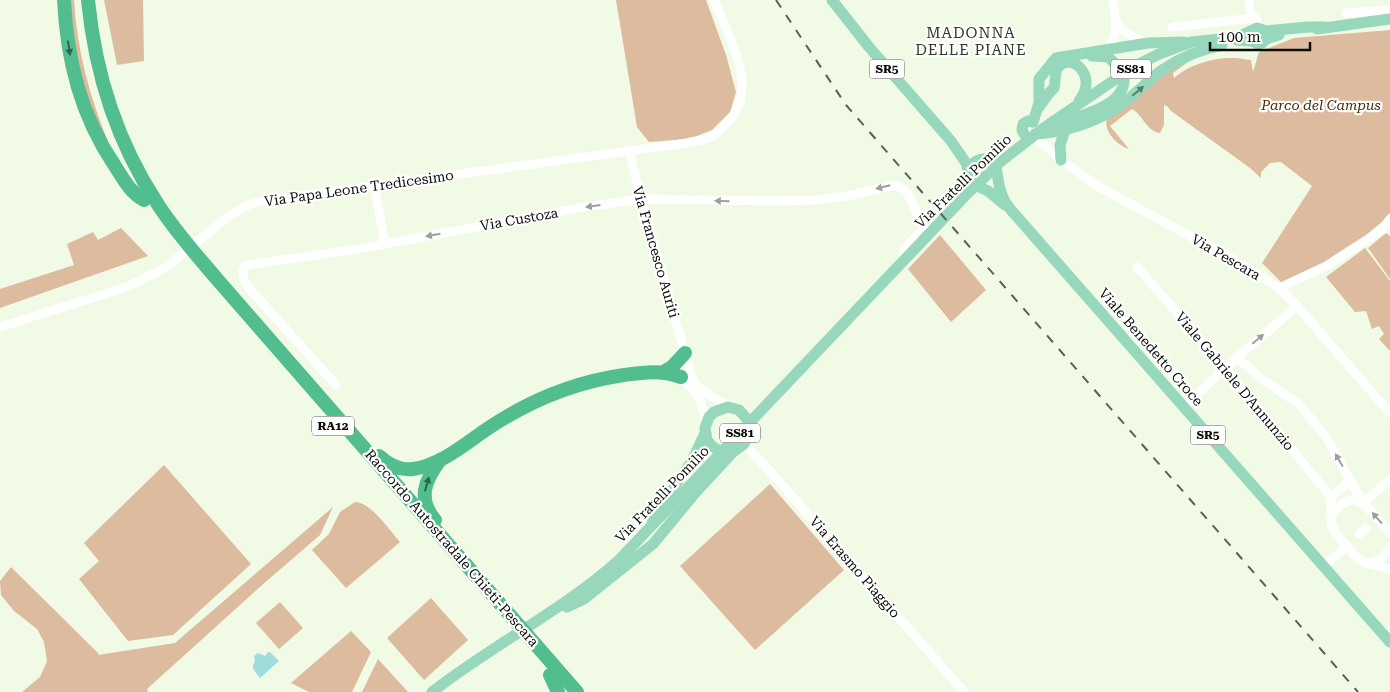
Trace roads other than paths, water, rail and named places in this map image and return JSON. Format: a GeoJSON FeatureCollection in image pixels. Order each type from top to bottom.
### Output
{"type":"FeatureCollection","features":[{"type":"Feature","properties":{"kind":"highway"},"geometry":{"type":"LineString","coordinates":[[64,0],[72,67],[78,92],[87,116],[100,143],[133,194],[144,200]]}},
{"type":"Feature","properties":{"kind":"highway","name":"Raccordo Autostradale Chieti-Pescara"},"geometry":{"type":"LineString","coordinates":[[79,0],[87,58],[101,109],[118,153],[144,200],[171,239],[565,692]]}},
{"type":"Feature","properties":{"kind":"highway","name":"Raccordo Autostradale Chieti-Pescara"},"geometry":{"type":"LineString","coordinates":[[88,0],[92,34],[104,88],[125,144],[150,192],[184,241],[577,692]]}},
{"type":"Feature","properties":{"kind":"highway"},"geometry":{"type":"LineString","coordinates":[[663,372],[672,367],[685,353]]}},
{"type":"Feature","properties":{"kind":"highway"},"geometry":{"type":"LineString","coordinates":[[360,443],[370,446],[385,462],[398,468],[414,469],[440,460],[512,413],[550,394],[585,383],[613,377],[663,372],[681,377]]}},
{"type":"Feature","properties":{"kind":"highway"},"geometry":{"type":"LineString","coordinates":[[440,460],[428,480],[424,494],[428,509],[441,527],[445,540]]}},
{"type":"Feature","properties":{"kind":"highway"},"geometry":{"type":"LineString","coordinates":[[550,675],[558,692]]}},
{"type":"Feature","properties":{"kind":"main road","name":"SR5"},"geometry":{"type":"LineString","coordinates":[[832,0],[868,47],[951,141],[966,163],[974,184],[1009,207]]}},
{"type":"Feature","properties":{"kind":"main road","name":"SS81"},"geometry":{"type":"LineString","coordinates":[[1045,127],[1135,66],[1159,54],[1191,42],[1308,27],[1325,27],[1369,17],[1389,15]]}},
{"type":"Feature","properties":{"kind":"main road"},"geometry":{"type":"LineString","coordinates":[[1030,135],[1065,130],[1115,109],[1163,70],[1191,54],[1252,34]]}},
{"type":"Feature","properties":{"kind":"main road"},"geometry":{"type":"LineString","coordinates":[[969,172],[973,164],[990,161],[1030,135],[1037,128],[1033,122],[1040,97],[1039,80],[1053,61],[1064,56],[1109,48],[1167,41],[1191,42]]}},
{"type":"Feature","properties":{"kind":"main road"},"geometry":{"type":"LineString","coordinates":[[1064,56],[1103,56],[1113,60],[1119,67]]}},
{"type":"Feature","properties":{"kind":"main road"},"geometry":{"type":"LineString","coordinates":[[1038,109],[1054,88],[1058,67],[1066,62],[1074,64],[1082,70],[1086,79],[1087,88],[1076,106]]}},
{"type":"Feature","properties":{"kind":"main road"},"geometry":{"type":"LineString","coordinates":[[1044,75],[1049,75],[1055,80]]}},
{"type":"Feature","properties":{"kind":"main road"},"geometry":{"type":"LineString","coordinates":[[1045,127],[1103,107],[1119,95],[1124,85],[1124,80]]}},
{"type":"Feature","properties":{"kind":"main road"},"geometry":{"type":"LineString","coordinates":[[1038,86],[1041,90],[1050,92]]}},
{"type":"Feature","properties":{"kind":"main road","name":"Via Fratelli Pomilio"},"geometry":{"type":"LineString","coordinates":[[432,692],[459,671],[598,578],[637,542],[745,426],[984,177],[1045,127]]}},
{"type":"Feature","properties":{"kind":"main road"},"geometry":{"type":"LineString","coordinates":[[1061,160],[1060,145],[1065,130]]}},
{"type":"Feature","properties":{"kind":"main road","name":"SR5"},"geometry":{"type":"LineString","coordinates":[[951,141],[970,156],[990,161],[998,171],[997,179],[1000,191],[1009,207]]}},
{"type":"Feature","properties":{"kind":"main road"},"geometry":{"type":"LineString","coordinates":[[982,188],[991,186],[997,179]]}},
{"type":"Feature","properties":{"kind":"main road","name":"Viale Benedetto Croce"},"geometry":{"type":"LineString","coordinates":[[1009,207],[1390,642]]}},
{"type":"Feature","properties":{"kind":"main road"},"geometry":{"type":"LineString","coordinates":[[542,617],[584,599],[653,544],[696,492],[733,452],[753,410],[822,339],[843,324]]}},
{"type":"Feature","properties":{"kind":"main road"},"geometry":{"type":"LineString","coordinates":[[745,426],[785,397],[833,346],[843,324]]}},
{"type":"Feature","properties":{"kind":"main road"},"geometry":{"type":"LineString","coordinates":[[637,542],[692,461],[709,417],[714,412],[728,407],[745,426]]}},
{"type":"Feature","properties":{"kind":"main road"},"geometry":{"type":"LineString","coordinates":[[705,429],[712,446],[718,450],[733,452]]}},
{"type":"Feature","properties":{"kind":"street","name":"Via Papa Leone Tredicesimo"},"geometry":{"type":"LineString","coordinates":[[0,327],[128,287],[165,268],[225,219],[248,205],[262,201],[708,138],[725,126],[738,111],[743,90],[740,67],[714,0]]}},
{"type":"Feature","properties":{"kind":"street"},"geometry":{"type":"LineString","coordinates":[[1109,48],[1115,37],[1113,0]]}},
{"type":"Feature","properties":{"kind":"street"},"geometry":{"type":"LineString","coordinates":[[1172,27],[1252,34],[1249,0]]}},
{"type":"Feature","properties":{"kind":"street"},"geometry":{"type":"LineString","coordinates":[[1346,13],[1369,17]]}},
{"type":"Feature","properties":{"kind":"street"},"geometry":{"type":"LineString","coordinates":[[1115,22],[1133,38],[1148,43]]}},
{"type":"Feature","properties":{"kind":"street","name":"Via Pescara"},"geometry":{"type":"LineString","coordinates":[[1030,135],[1099,187],[1229,257],[1279,288],[1297,306],[1390,413]]}},
{"type":"Feature","properties":{"kind":"street","name":"Via Francesco Auriti"},"geometry":{"type":"LineString","coordinates":[[629,150],[692,378],[697,385]]}},
{"type":"Feature","properties":{"kind":"street"},"geometry":{"type":"LineString","coordinates":[[374,185],[385,244]]}},
{"type":"Feature","properties":{"kind":"street","name":"Via Custoza"},"geometry":{"type":"LineString","coordinates":[[336,385],[248,287],[245,283],[243,268],[252,264],[358,249],[584,207],[641,199],[816,200],[852,195],[894,185],[899,186],[911,197],[916,217],[924,227]]}},
{"type":"Feature","properties":{"kind":"street"},"geometry":{"type":"LineString","coordinates":[[1279,288],[1326,266],[1382,230],[1390,219]]}},
{"type":"Feature","properties":{"kind":"street","name":"Via Fratelli Pomilio"},"geometry":{"type":"LineString","coordinates":[[745,426],[904,266],[904,249],[924,227]]}},
{"type":"Feature","properties":{"kind":"street","name":"Viale Gabriele D'Annunzio"},"geometry":{"type":"LineString","coordinates":[[1137,267],[1225,368],[1331,497]]}},
{"type":"Feature","properties":{"kind":"street"},"geometry":{"type":"LineString","coordinates":[[1184,407],[1237,357],[1297,306]]}},
{"type":"Feature","properties":{"kind":"street","name":"Via Francesco Auriti"},"geometry":{"type":"LineString","coordinates":[[681,377],[685,353]]}},
{"type":"Feature","properties":{"kind":"street"},"geometry":{"type":"LineString","coordinates":[[1237,357],[1264,382],[1298,403],[1326,437],[1363,503],[1390,534]]}},
{"type":"Feature","properties":{"kind":"street"},"geometry":{"type":"LineString","coordinates":[[681,377],[700,398],[704,413],[705,429]]}},
{"type":"Feature","properties":{"kind":"street","name":"Via Erasmo Piaggio"},"geometry":{"type":"LineString","coordinates":[[681,377],[697,385],[717,400],[745,426],[770,471],[964,692]]}},
{"type":"Feature","properties":{"kind":"street"},"geometry":{"type":"LineString","coordinates":[[1349,478],[1345,485],[1331,497],[1332,526],[1336,534],[1365,563],[1390,570]]}},
{"type":"Feature","properties":{"kind":"street"},"geometry":{"type":"LineString","coordinates":[[1363,503],[1390,480]]}},
{"type":"Feature","properties":{"kind":"street"},"geometry":{"type":"LineString","coordinates":[[1331,497],[1363,503]]}},
{"type":"Feature","properties":{"kind":"street"},"geometry":{"type":"LineString","coordinates":[[1331,517],[1339,506],[1348,500]]}},
{"type":"Feature","properties":{"kind":"street"},"geometry":{"type":"LineString","coordinates":[[1323,567],[1347,546]]}},
{"type":"Feature","properties":{"kind":"street"},"geometry":{"type":"LineString","coordinates":[[1365,563],[1376,562],[1384,556],[1390,546]]}},
{"type":"Feature","properties":{"kind":"water"},"geometry":{"type":"Polygon","coordinates":[[[268,652],[279,661],[260,678],[253,669],[254,656],[258,653],[265,656],[268,652]]]}},
{"type":"Feature","properties":{"kind":"railway"},"geometry":{"type":"LineString","coordinates":[[776,0],[846,105],[1358,692]]}},
{"type":"Feature","properties":{"kind":"district","name":"MADONNA DELLE PIANE"},"geometry":{"type":"Point","coordinates":[971,42]}},
{"type":"Feature","properties":{"kind":"park label","name":"Parco del Campus"},"geometry":{"type":"Point","coordinates":[1321,105]}}]}
